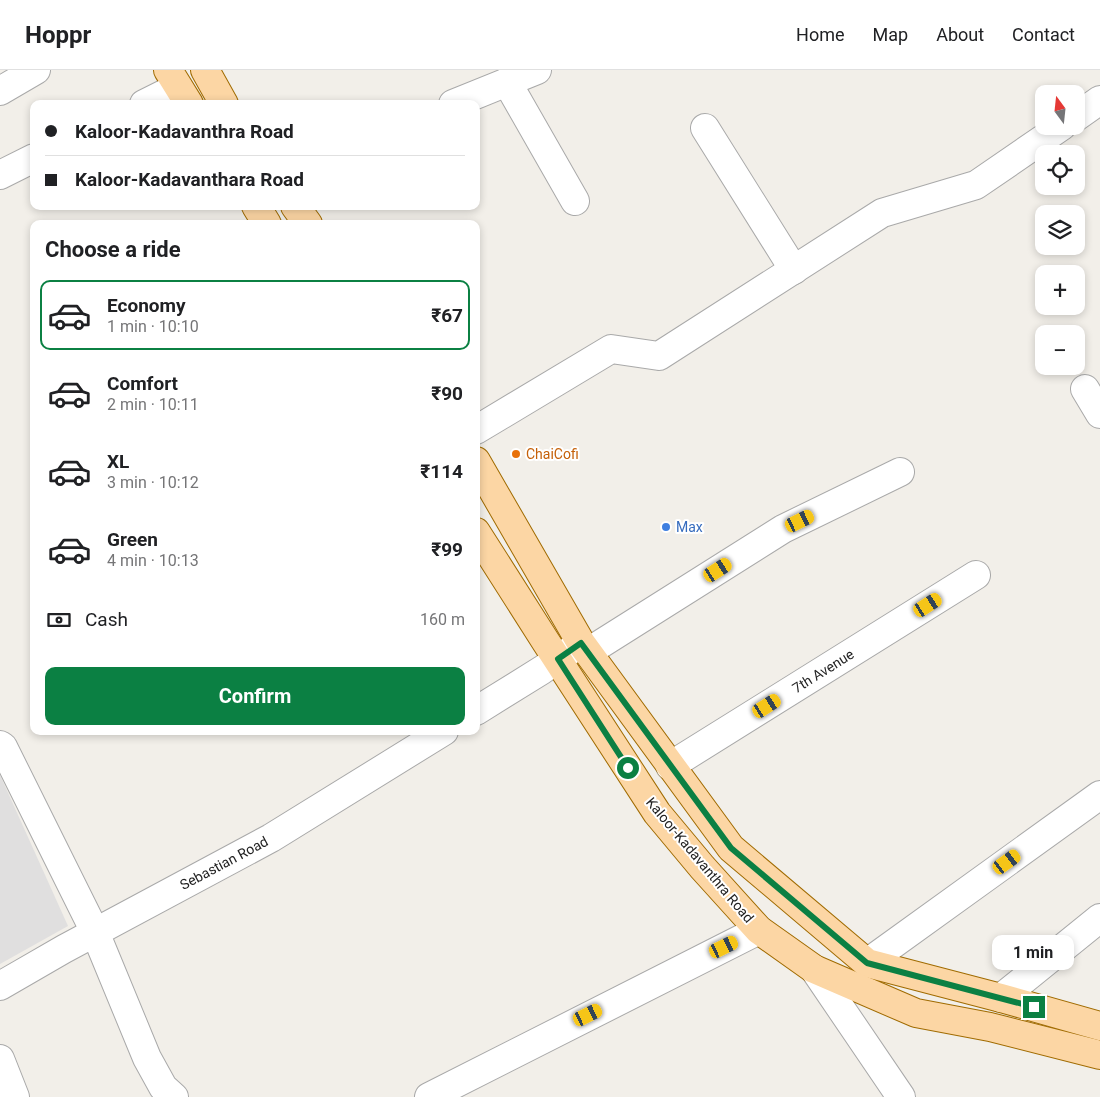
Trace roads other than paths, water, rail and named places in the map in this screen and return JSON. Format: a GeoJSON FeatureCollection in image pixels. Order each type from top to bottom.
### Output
{"type":"FeatureCollection","features":[{"type":"Feature","properties":{"kind":"main road"},"geometry":{"type":"LineString","coordinates":[[206,70],[222,100]]}},
{"type":"Feature","properties":{"kind":"main road"},"geometry":{"type":"LineString","coordinates":[[480,468],[585,648],[731,848],[867,963],[1100,1026]]}},
{"type":"Feature","properties":{"kind":"main road","name":"Kaloor-Kadavanthra Road"},"geometry":{"type":"LineString","coordinates":[[480,538],[657,813],[702,867],[759,930],[814,969],[916,1013],[990,1027],[1100,1055]]}},
{"type":"Feature","properties":{"kind":"street"},"geometry":{"type":"LineString","coordinates":[[0,91],[36,70]]}},
{"type":"Feature","properties":{"kind":"street"},"geometry":{"type":"LineString","coordinates":[[464,100],[537,70]]}},
{"type":"Feature","properties":{"kind":"street"},"geometry":{"type":"LineString","coordinates":[[507,82],[575,200]]}},
{"type":"Feature","properties":{"kind":"street"},"geometry":{"type":"LineString","coordinates":[[152,100],[178,87]]}},
{"type":"Feature","properties":{"kind":"street"},"geometry":{"type":"LineString","coordinates":[[1085,111],[1100,100]]}},
{"type":"Feature","properties":{"kind":"street"},"geometry":{"type":"LineString","coordinates":[[705,128],[794,270]]}},
{"type":"Feature","properties":{"kind":"street"},"geometry":{"type":"LineString","coordinates":[[480,428],[611,349],[659,356],[882,213],[976,185],[1049,135]]}},
{"type":"Feature","properties":{"kind":"street"},"geometry":{"type":"LineString","coordinates":[[0,175],[30,160]]}},
{"type":"Feature","properties":{"kind":"street"},"geometry":{"type":"LineString","coordinates":[[1085,389],[1100,414]]}},
{"type":"Feature","properties":{"kind":"street"},"geometry":{"type":"LineString","coordinates":[[480,708],[558,659],[585,648],[783,529],[900,472]]}},
{"type":"Feature","properties":{"kind":"street","name":"7th Avenue"},"geometry":{"type":"LineString","coordinates":[[670,766],[976,575]]}},
{"type":"Feature","properties":{"kind":"street","name":"Sebastian Road"},"geometry":{"type":"LineString","coordinates":[[0,986],[95,932],[271,838],[438,735]]}},
{"type":"Feature","properties":{"kind":"street"},"geometry":{"type":"LineString","coordinates":[[0,745],[3,747],[95,932],[147,1058],[163,1087],[174,1097]]}},
{"type":"Feature","properties":{"kind":"street"},"geometry":{"type":"LineString","coordinates":[[867,963],[1100,795]]}},
{"type":"Feature","properties":{"kind":"street"},"geometry":{"type":"LineString","coordinates":[[1002,998],[1100,918]]}},
{"type":"Feature","properties":{"kind":"street"},"geometry":{"type":"LineString","coordinates":[[429,1097],[759,930]]}},
{"type":"Feature","properties":{"kind":"street"},"geometry":{"type":"LineString","coordinates":[[814,969],[901,1097]]}},
{"type":"Feature","properties":{"kind":"street"},"geometry":{"type":"LineString","coordinates":[[0,1059],[15,1097]]}},
{"type":"Feature","properties":{"kind":"place","name":"ChaiCofi"},"geometry":{"type":"Point","coordinates":[516,454]}},
{"type":"Feature","properties":{"kind":"place","name":"Max"},"geometry":{"type":"Point","coordinates":[666,527]}}]}
